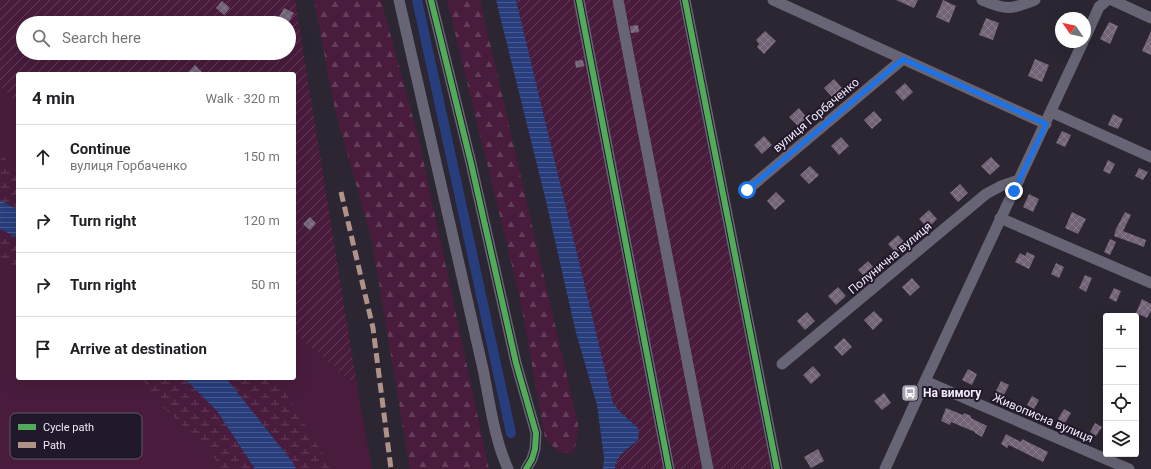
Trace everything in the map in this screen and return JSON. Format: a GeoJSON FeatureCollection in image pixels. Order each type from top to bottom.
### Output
{"type":"FeatureCollection","features":[{"type":"Feature","properties":{"kind":"street"},"geometry":{"type":"LineString","coordinates":[[399,0],[483,369],[495,429],[501,454],[508,469]]}},
{"type":"Feature","properties":{"kind":"street"},"geometry":{"type":"LineString","coordinates":[[431,0],[471,163],[516,363],[536,433],[535,449],[532,459],[526,469]]}},
{"type":"Feature","properties":{"kind":"street"},"geometry":{"type":"LineString","coordinates":[[579,0],[669,469]]}},
{"type":"Feature","properties":{"kind":"street"},"geometry":{"type":"LineString","coordinates":[[618,0],[708,469]]}},
{"type":"Feature","properties":{"kind":"street"},"geometry":{"type":"LineString","coordinates":[[685,0],[777,469]]}},
{"type":"Feature","properties":{"kind":"street"},"geometry":{"type":"LineString","coordinates":[[773,0],[1046,124]]}},
{"type":"Feature","properties":{"kind":"street"},"geometry":{"type":"LineString","coordinates":[[982,0],[999,7],[1010,8],[1021,6],[1035,0]]}},
{"type":"Feature","properties":{"kind":"street"},"geometry":{"type":"LineString","coordinates":[[1091,25],[1099,7],[1107,0]]}},
{"type":"Feature","properties":{"kind":"street"},"geometry":{"type":"LineString","coordinates":[[1112,0],[1151,18]]}},
{"type":"Feature","properties":{"kind":"street"},"geometry":{"type":"LineString","coordinates":[[885,469],[1000,218],[1046,124],[1080,48]]}},
{"type":"Feature","properties":{"kind":"street","name":"вулиця Горбаченко"},"geometry":{"type":"LineString","coordinates":[[747,190],[903,59]]}},
{"type":"Feature","properties":{"kind":"street"},"geometry":{"type":"LineString","coordinates":[[1051,112],[1151,157]]}},
{"type":"Feature","properties":{"kind":"street","name":"Полунична вулиця"},"geometry":{"type":"LineString","coordinates":[[782,364],[986,194],[1001,186],[1019,180]]}},
{"type":"Feature","properties":{"kind":"street"},"geometry":{"type":"LineString","coordinates":[[1000,218],[1151,283]]}},
{"type":"Feature","properties":{"kind":"street","name":"Живописна вулиця"},"geometry":{"type":"LineString","coordinates":[[925,381],[1129,469]]}},
{"type":"Feature","properties":{"kind":"green space"},"geometry":{"type":"Polygon","coordinates":[[[0,0],[295,0],[357,386],[296,335],[296,72],[16,72],[16,100],[0,87],[0,0]]]}},
{"type":"Feature","properties":{"kind":"green space"},"geometry":{"type":"Polygon","coordinates":[[[314,0],[381,0],[419,140],[489,469],[410,469],[372,241],[335,110],[314,0]]]}},
{"type":"Feature","properties":{"kind":"green space"},"geometry":{"type":"Polygon","coordinates":[[[447,0],[480,0],[578,424],[576,444],[572,453],[558,452],[545,438],[520,298],[447,0]]]}},
{"type":"Feature","properties":{"kind":"green space"},"geometry":{"type":"Polygon","coordinates":[[[516,0],[679,0],[771,469],[615,469],[620,456],[638,440],[639,429],[620,412],[613,403],[516,0]]]}},
{"type":"Feature","properties":{"kind":"green space"},"geometry":{"type":"Polygon","coordinates":[[[0,87],[16,100],[16,178],[0,150],[0,87]]]}},
{"type":"Feature","properties":{"kind":"green space"},"geometry":{"type":"Polygon","coordinates":[[[0,150],[16,178],[16,209],[0,200],[0,150]]]}},
{"type":"Feature","properties":{"kind":"green space"},"geometry":{"type":"Polygon","coordinates":[[[0,229],[16,237],[16,268],[0,261],[0,229]]]}},
{"type":"Feature","properties":{"kind":"green space"},"geometry":{"type":"Polygon","coordinates":[[[0,261],[16,268],[16,380],[144,380],[152,398],[173,416],[200,443],[218,462],[221,469],[0,469],[0,261]]]}},
{"type":"Feature","properties":{"kind":"green space"},"geometry":{"type":"Polygon","coordinates":[[[296,335],[357,386],[372,469],[333,469],[278,380],[296,380],[296,335]]]}},
{"type":"Feature","properties":{"kind":"green space"},"geometry":{"type":"Polygon","coordinates":[[[144,380],[186,380],[217,411],[255,469],[221,469],[218,462],[200,443],[173,416],[152,398],[144,380]]]}},
{"type":"Feature","properties":{"kind":"green space"},"geometry":{"type":"Polygon","coordinates":[[[228,380],[278,380],[333,469],[296,469],[294,464],[228,380]]]}},
{"type":"Feature","properties":{"kind":"water"},"geometry":{"type":"Polygon","coordinates":[[[496,0],[516,0],[613,403],[620,412],[639,429],[638,440],[620,456],[615,469],[603,469],[604,458],[597,405],[576,333],[546,201],[496,0]]]}},
{"type":"Feature","properties":{"kind":"water"},"geometry":{"type":"Polygon","coordinates":[[[0,200],[16,209],[16,237],[0,229],[0,200]]]}},
{"type":"Feature","properties":{"kind":"water"},"geometry":{"type":"Polygon","coordinates":[[[186,380],[228,380],[294,464],[296,469],[255,469],[217,411],[186,380]]]}},
{"type":"Feature","properties":{"kind":"building"},"geometry":{"type":"Polygon","coordinates":[[[896,0],[918,0],[914,8],[896,0]]]}},
{"type":"Feature","properties":{"kind":"building"},"geometry":{"type":"Polygon","coordinates":[[[943,0],[956,6],[949,23],[936,17],[943,0]]]}},
{"type":"Feature","properties":{"kind":"building"},"geometry":{"type":"Polygon","coordinates":[[[222,1],[230,8],[224,15],[216,8],[222,1]]]}},
{"type":"Feature","properties":{"kind":"building"},"geometry":{"type":"Polygon","coordinates":[[[284,8],[294,13],[292,16],[279,16],[284,8]]]}},
{"type":"Feature","properties":{"kind":"building"},"geometry":{"type":"Polygon","coordinates":[[[986,18],[999,23],[993,40],[979,35],[986,18]]]}},
{"type":"Feature","properties":{"kind":"building"},"geometry":{"type":"Polygon","coordinates":[[[1109,22],[1118,26],[1110,44],[1100,39],[1109,22]]]}},
{"type":"Feature","properties":{"kind":"building"},"geometry":{"type":"Polygon","coordinates":[[[638,25],[639,32],[631,33],[630,26],[638,25]]]}},
{"type":"Feature","properties":{"kind":"building"},"geometry":{"type":"Polygon","coordinates":[[[765,31],[776,41],[764,54],[757,47],[759,44],[756,40],[765,31]]]}},
{"type":"Feature","properties":{"kind":"building"},"geometry":{"type":"Polygon","coordinates":[[[1151,31],[1151,55],[1142,51],[1151,31]]]}},
{"type":"Feature","properties":{"kind":"building"},"geometry":{"type":"Polygon","coordinates":[[[1035,59],[1049,65],[1042,82],[1028,76],[1035,59]]]}},
{"type":"Feature","properties":{"kind":"building"},"geometry":{"type":"Polygon","coordinates":[[[583,60],[584,66],[576,68],[575,61],[583,60]]]}},
{"type":"Feature","properties":{"kind":"building"},"geometry":{"type":"Polygon","coordinates":[[[195,65],[202,72],[189,72],[195,65]]]}},
{"type":"Feature","properties":{"kind":"building"},"geometry":{"type":"Polygon","coordinates":[[[834,79],[842,88],[832,97],[824,88],[834,79]]]}},
{"type":"Feature","properties":{"kind":"building"},"geometry":{"type":"Polygon","coordinates":[[[905,83],[913,92],[903,101],[895,92],[905,83]]]}},
{"type":"Feature","properties":{"kind":"building"},"geometry":{"type":"Polygon","coordinates":[[[799,108],[807,118],[798,126],[789,117],[799,108]]]}},
{"type":"Feature","properties":{"kind":"building"},"geometry":{"type":"Polygon","coordinates":[[[874,111],[882,120],[872,129],[864,120],[874,111]]]}},
{"type":"Feature","properties":{"kind":"building"},"geometry":{"type":"Polygon","coordinates":[[[1113,114],[1123,119],[1118,129],[1108,125],[1113,114]]]}},
{"type":"Feature","properties":{"kind":"building"},"geometry":{"type":"Polygon","coordinates":[[[1062,131],[1071,135],[1065,147],[1056,143],[1062,131]]]}},
{"type":"Feature","properties":{"kind":"building"},"geometry":{"type":"Polygon","coordinates":[[[764,136],[772,145],[762,154],[754,145],[764,136]]]}},
{"type":"Feature","properties":{"kind":"building"},"geometry":{"type":"Polygon","coordinates":[[[841,137],[849,146],[839,155],[831,146],[841,137]]]}},
{"type":"Feature","properties":{"kind":"building"},"geometry":{"type":"Polygon","coordinates":[[[991,157],[1000,166],[990,175],[981,166],[991,157]]]}},
{"type":"Feature","properties":{"kind":"building"},"geometry":{"type":"Polygon","coordinates":[[[1108,160],[1115,164],[1110,174],[1103,171],[1108,160]]]}},
{"type":"Feature","properties":{"kind":"building"},"geometry":{"type":"Polygon","coordinates":[[[810,166],[819,175],[809,184],[800,175],[810,166]]]}},
{"type":"Feature","properties":{"kind":"building"},"geometry":{"type":"Polygon","coordinates":[[[1139,168],[1148,172],[1143,180],[1135,176],[1139,168]]]}},
{"type":"Feature","properties":{"kind":"building"},"geometry":{"type":"Polygon","coordinates":[[[960,184],[968,193],[958,202],[950,193],[960,184]]]}},
{"type":"Feature","properties":{"kind":"building"},"geometry":{"type":"Polygon","coordinates":[[[776,192],[785,201],[775,210],[767,201],[776,192]]]}},
{"type":"Feature","properties":{"kind":"building"},"geometry":{"type":"Polygon","coordinates":[[[1029,194],[1039,199],[1033,212],[1023,207],[1029,194]]]}},
{"type":"Feature","properties":{"kind":"building"},"geometry":{"type":"Polygon","coordinates":[[[929,210],[937,219],[928,228],[919,219],[929,210]]]}},
{"type":"Feature","properties":{"kind":"building"},"geometry":{"type":"Polygon","coordinates":[[[1072,212],[1086,219],[1078,234],[1065,228],[1072,212]]]}},
{"type":"Feature","properties":{"kind":"building"},"geometry":{"type":"Polygon","coordinates":[[[1125,212],[1131,215],[1123,231],[1146,240],[1144,247],[1114,236],[1125,212]]]}},
{"type":"Feature","properties":{"kind":"building"},"geometry":{"type":"Polygon","coordinates":[[[310,217],[316,223],[310,230],[303,224],[310,217]]]}},
{"type":"Feature","properties":{"kind":"building"},"geometry":{"type":"Polygon","coordinates":[[[898,235],[906,244],[896,253],[888,244],[898,235]]]}},
{"type":"Feature","properties":{"kind":"building"},"geometry":{"type":"Polygon","coordinates":[[[1110,239],[1116,242],[1110,255],[1104,252],[1110,239]]]}},
{"type":"Feature","properties":{"kind":"building"},"geometry":{"type":"Polygon","coordinates":[[[1027,252],[1035,256],[1029,269],[1015,262],[1020,253],[1025,256],[1027,252]]]}},
{"type":"Feature","properties":{"kind":"building"},"geometry":{"type":"Polygon","coordinates":[[[868,261],[876,270],[867,279],[858,270],[868,261]]]}},
{"type":"Feature","properties":{"kind":"building"},"geometry":{"type":"Polygon","coordinates":[[[1056,263],[1064,267],[1059,278],[1051,274],[1056,263]]]}},
{"type":"Feature","properties":{"kind":"building"},"geometry":{"type":"Polygon","coordinates":[[[1085,275],[1092,278],[1086,292],[1079,288],[1085,275]]]}},
{"type":"Feature","properties":{"kind":"building"},"geometry":{"type":"Polygon","coordinates":[[[912,278],[920,287],[910,296],[902,287],[912,278]]]}},
{"type":"Feature","properties":{"kind":"building"},"geometry":{"type":"Polygon","coordinates":[[[838,287],[846,296],[836,305],[828,296],[838,287]]]}},
{"type":"Feature","properties":{"kind":"building"},"geometry":{"type":"Polygon","coordinates":[[[1114,288],[1121,291],[1116,302],[1109,298],[1114,288]]]}},
{"type":"Feature","properties":{"kind":"building"},"geometry":{"type":"Polygon","coordinates":[[[1142,299],[1151,304],[1151,311],[1147,318],[1139,313],[1136,313],[1142,299]]]}},
{"type":"Feature","properties":{"kind":"building"},"geometry":{"type":"Polygon","coordinates":[[[874,311],[883,320],[873,330],[864,320],[874,311]]]}},
{"type":"Feature","properties":{"kind":"building"},"geometry":{"type":"Polygon","coordinates":[[[807,312],[815,321],[805,330],[797,321],[807,312]]]}},
{"type":"Feature","properties":{"kind":"building"},"geometry":{"type":"Polygon","coordinates":[[[844,338],[852,347],[842,356],[834,347],[844,338]]]}},
{"type":"Feature","properties":{"kind":"building"},"geometry":{"type":"Polygon","coordinates":[[[813,366],[821,375],[811,384],[803,375],[813,366]]]}},
{"type":"Feature","properties":{"kind":"building"},"geometry":{"type":"Polygon","coordinates":[[[968,369],[977,374],[972,385],[962,380],[968,369]]]}},
{"type":"Feature","properties":{"kind":"building"},"geometry":{"type":"Polygon","coordinates":[[[1001,381],[1009,385],[1002,399],[994,395],[1001,381]]]}},
{"type":"Feature","properties":{"kind":"building"},"geometry":{"type":"Polygon","coordinates":[[[884,393],[891,403],[882,410],[874,401],[884,393]]]}},
{"type":"Feature","properties":{"kind":"building"},"geometry":{"type":"Polygon","coordinates":[[[1032,396],[1039,400],[1034,409],[1027,405],[1032,396]]]}},
{"type":"Feature","properties":{"kind":"building"},"geometry":{"type":"Polygon","coordinates":[[[946,408],[963,415],[964,413],[971,416],[971,418],[987,426],[982,437],[975,432],[951,422],[950,425],[941,421],[946,408]]]}},
{"type":"Feature","properties":{"kind":"building"},"geometry":{"type":"Polygon","coordinates":[[[1064,409],[1071,413],[1065,423],[1058,419],[1064,409]]]}},
{"type":"Feature","properties":{"kind":"building"},"geometry":{"type":"Polygon","coordinates":[[[1095,423],[1102,427],[1096,436],[1090,432],[1095,423]]]}},
{"type":"Feature","properties":{"kind":"building"},"geometry":{"type":"Polygon","coordinates":[[[1006,434],[1021,442],[1022,439],[1048,452],[1043,462],[1009,445],[1007,448],[1001,444],[1006,434]]]}},
{"type":"Feature","properties":{"kind":"building"},"geometry":{"type":"Polygon","coordinates":[[[818,449],[824,461],[811,468],[804,457],[818,449]]]}},
{"type":"Feature","properties":{"kind":"waterway"},"geometry":{"type":"LineString","coordinates":[[417,0],[511,433]]}},
{"type":"Feature","properties":{"kind":"marked path"},"geometry":{"type":"LineString","coordinates":[[341,192],[373,328],[391,469]]}},
{"type":"Feature","properties":{"kind":"cycle path"},"geometry":{"type":"LineString","coordinates":[[431,0],[471,163],[516,363],[536,433],[535,449],[532,459],[526,469]]}},
{"type":"Feature","properties":{"kind":"cycle path"},"geometry":{"type":"LineString","coordinates":[[579,0],[669,469]]}},
{"type":"Feature","properties":{"kind":"cycle path"},"geometry":{"type":"LineString","coordinates":[[685,0],[777,469]]}},
{"type":"Feature","properties":{"kind":"place","name":"На вимогу"},"geometry":{"type":"Point","coordinates":[910,393]}},
{"type":"Feature","properties":{"kind":"route"},"geometry":{"type":"LineString","coordinates":[[747,190],[903,59],[1046,124],[1014,191]]}}]}
